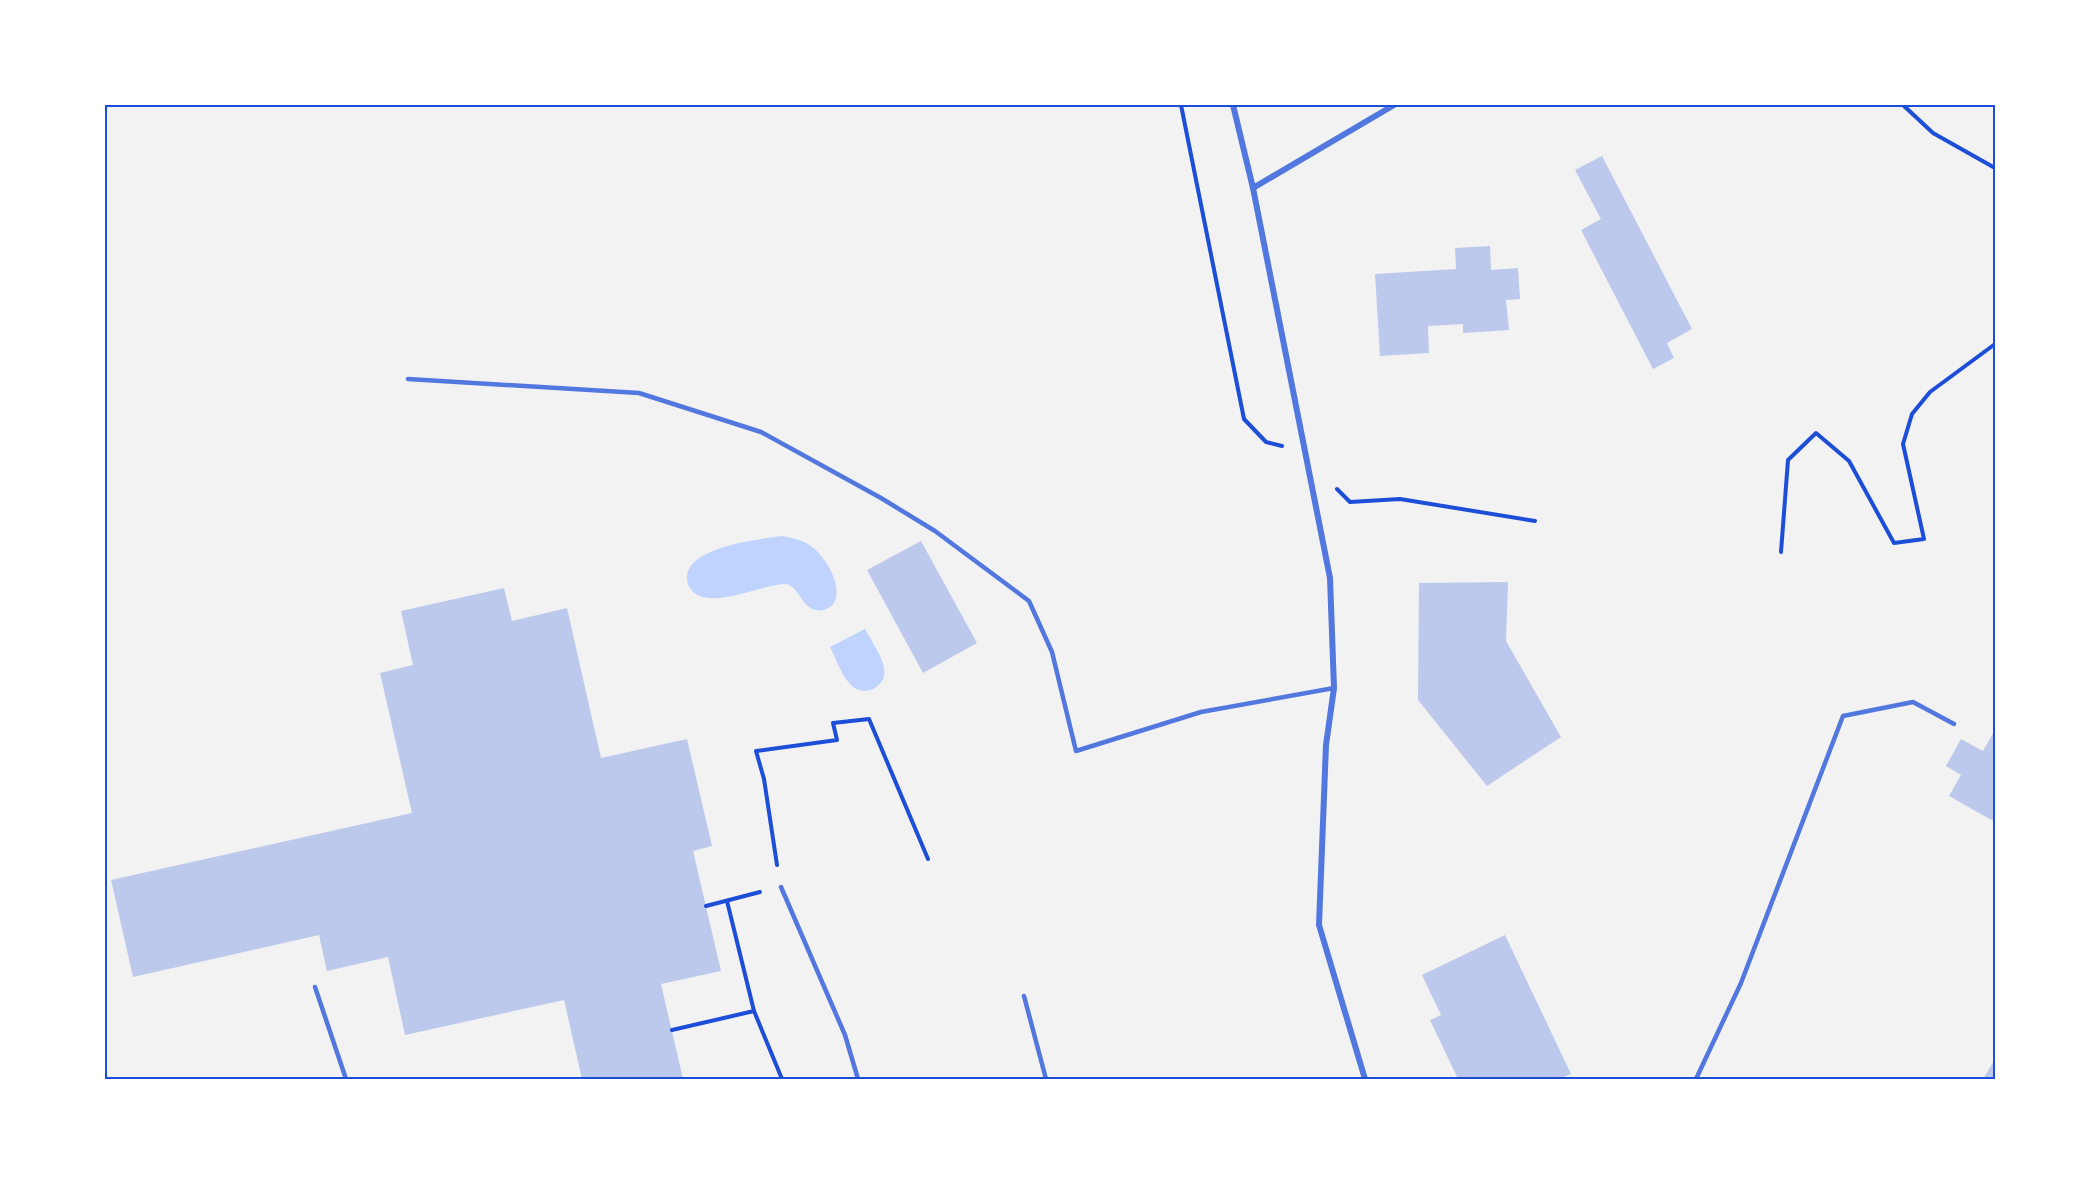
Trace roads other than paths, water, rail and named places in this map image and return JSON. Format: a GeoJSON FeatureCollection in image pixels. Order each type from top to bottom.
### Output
{"type":"FeatureCollection","features":[{"type":"Feature","properties":{"kind":"street"},"geometry":{"type":"LineString","coordinates":[[1233,105],[1253,188],[1330,578],[1334,688],[1326,746],[1319,925],[1365,1079]]}},
{"type":"Feature","properties":{"kind":"street"},"geometry":{"type":"LineString","coordinates":[[1253,188],[1394,105]]}},
{"type":"Feature","properties":{"kind":"lane"},"geometry":{"type":"LineString","coordinates":[[408,379],[639,393],[761,432],[881,498],[935,531],[1029,601],[1052,652],[1076,752],[1201,712],[1334,688]]}},
{"type":"Feature","properties":{"kind":"lane"},"geometry":{"type":"LineString","coordinates":[[1696,1079],[1741,983],[1843,716],[1913,702],[1953,724]]}},
{"type":"Feature","properties":{"kind":"lane"},"geometry":{"type":"LineString","coordinates":[[781,887],[845,1035],[858,1079]]}},
{"type":"Feature","properties":{"kind":"lane"},"geometry":{"type":"LineString","coordinates":[[315,987],[346,1079]]}},
{"type":"Feature","properties":{"kind":"lane"},"geometry":{"type":"LineString","coordinates":[[1024,996],[1046,1079]]}},
{"type":"Feature","properties":{"kind":"water"},"geometry":{"type":"Polygon","coordinates":[[[782,536],[809,545],[818,552],[829,567],[837,593],[830,607],[825,610],[812,609],[792,586],[787,584],[720,598],[700,596],[689,587],[687,579],[690,568],[698,559],[710,552],[741,542],[782,536]]]}},
{"type":"Feature","properties":{"kind":"water"},"geometry":{"type":"Polygon","coordinates":[[[865,629],[884,668],[882,681],[868,691],[855,688],[850,684],[830,647],[865,629]]]}}]}
